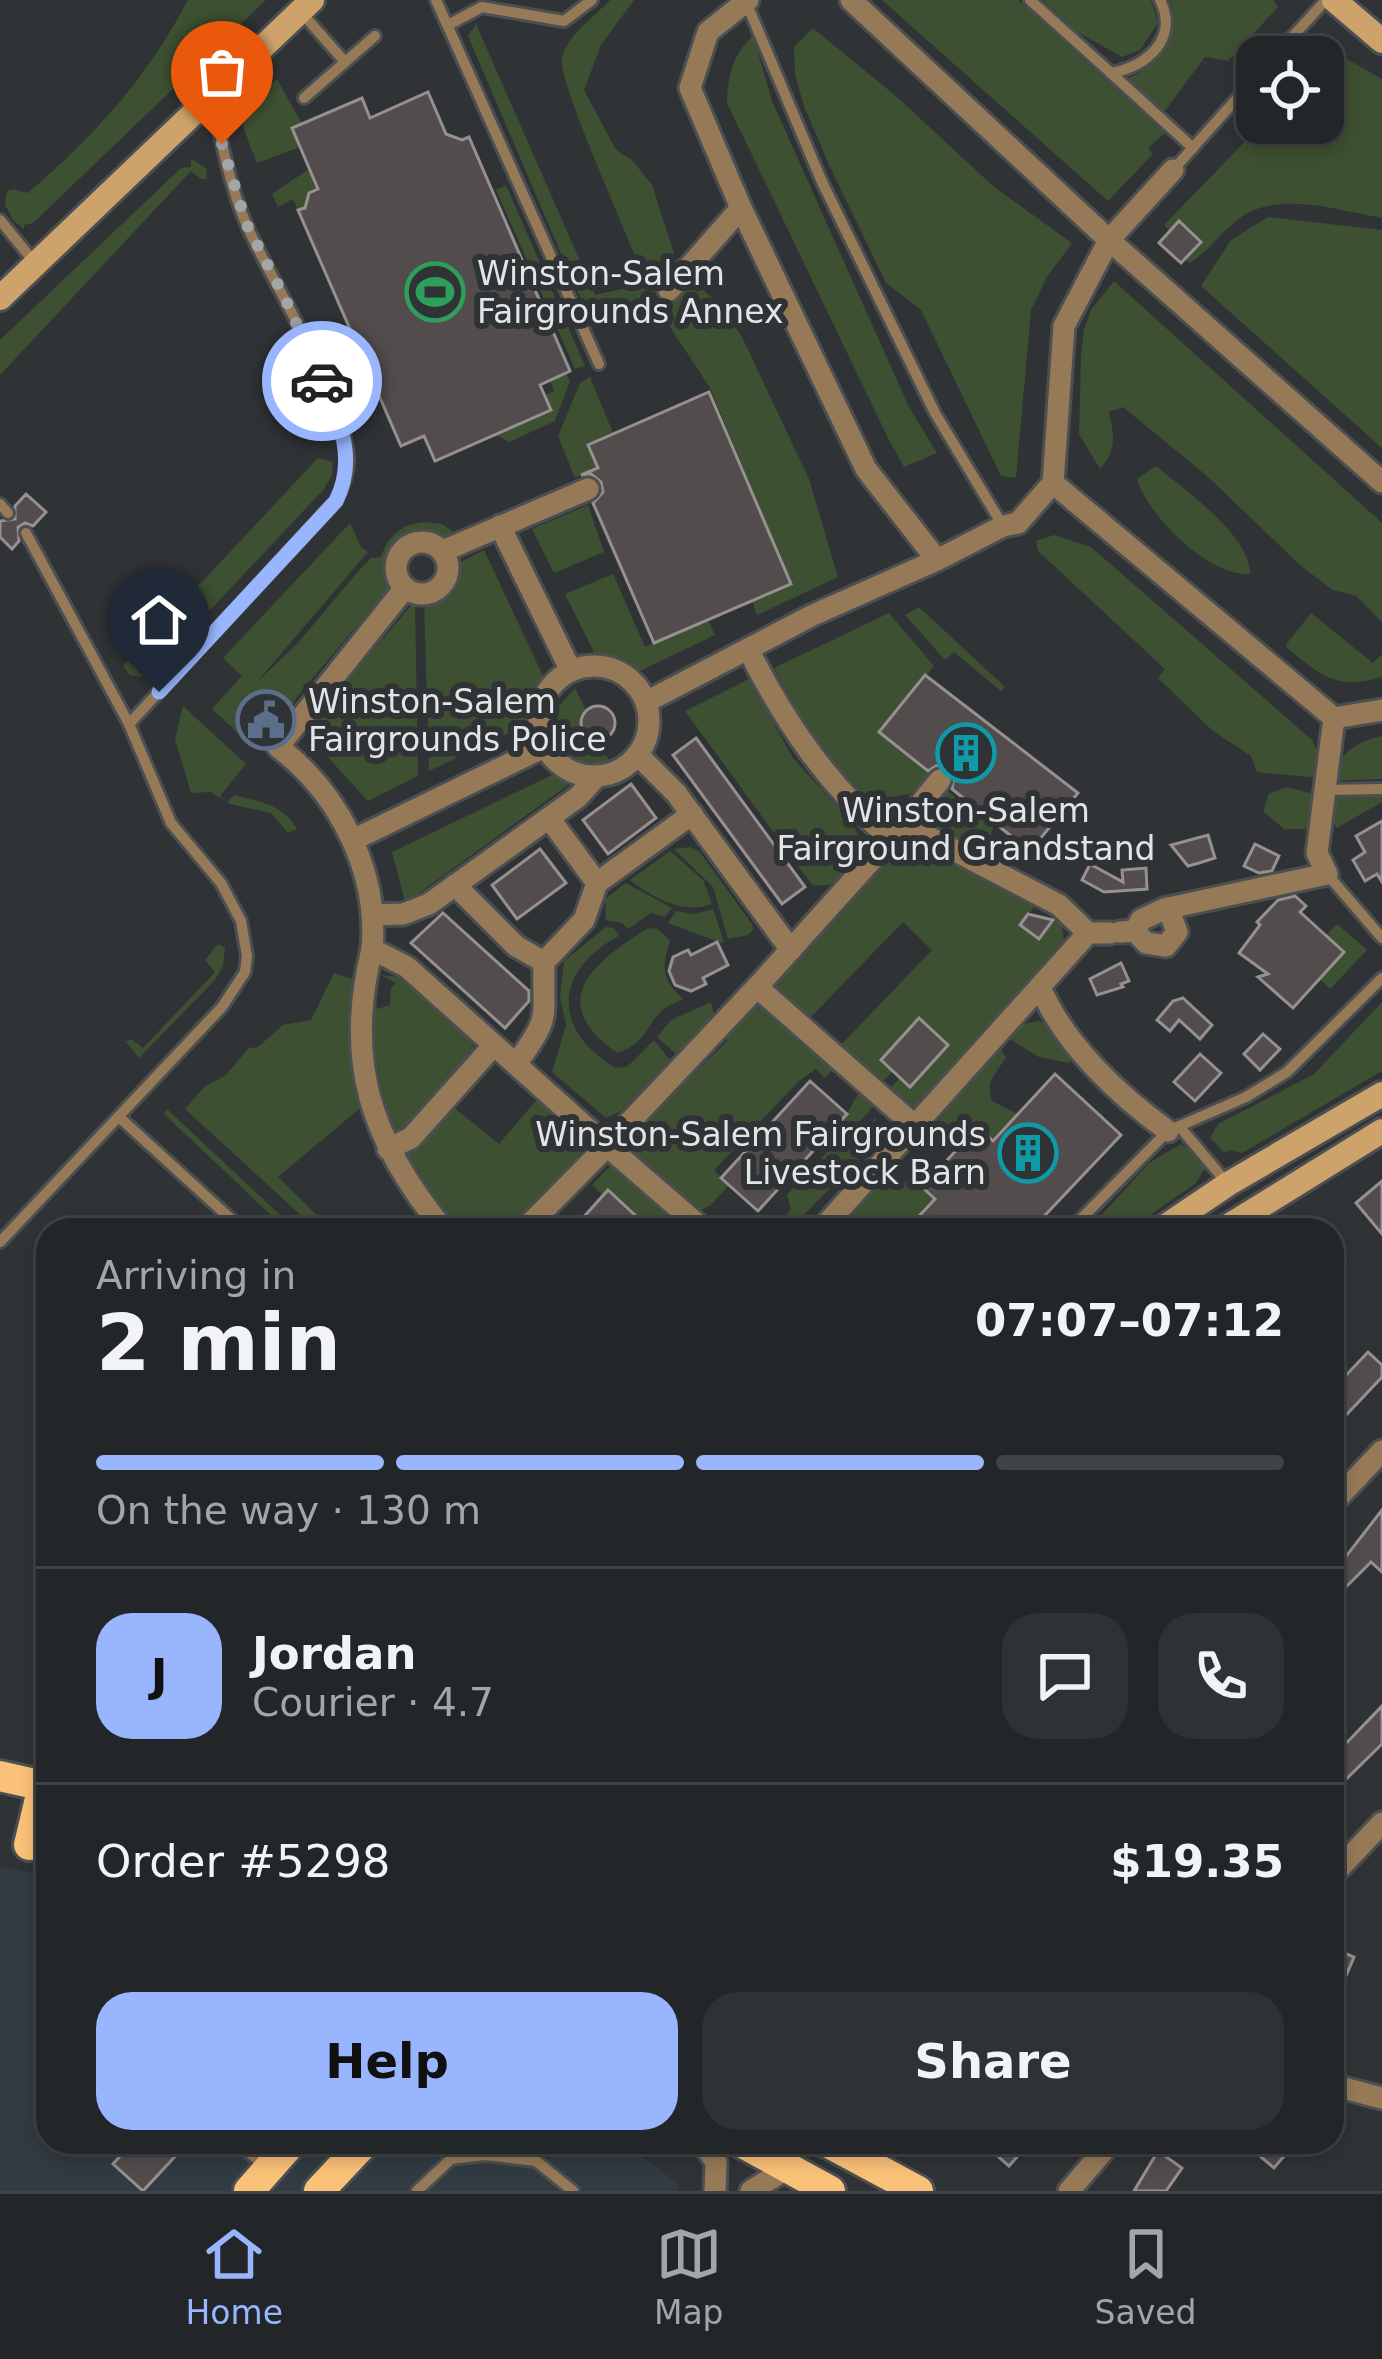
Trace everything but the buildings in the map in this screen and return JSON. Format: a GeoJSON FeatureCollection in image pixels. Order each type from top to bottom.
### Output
{"type":"FeatureCollection","features":[{"type":"Feature","properties":{"kind":"main road"},"geometry":{"type":"LineString","coordinates":[[0,1776],[36,1784]]}},
{"type":"Feature","properties":{"kind":"main road"},"geometry":{"type":"LineString","coordinates":[[26,1844],[36,1813]]}},
{"type":"Feature","properties":{"kind":"main road"},"geometry":{"type":"LineString","coordinates":[[259,2183],[282,2154]]}},
{"type":"Feature","properties":{"kind":"main road"},"geometry":{"type":"LineString","coordinates":[[320,2191],[354,2154]]}},
{"type":"Feature","properties":{"kind":"main road"},"geometry":{"type":"LineString","coordinates":[[763,2154],[830,2191]]}},
{"type":"Feature","properties":{"kind":"main road"},"geometry":{"type":"LineString","coordinates":[[849,2154],[918,2191]]}},
{"type":"Feature","properties":{"kind":"street"},"geometry":{"type":"LineString","coordinates":[[851,0],[1109,241],[1382,482]]}},
{"type":"Feature","properties":{"kind":"street"},"geometry":{"type":"LineString","coordinates":[[1330,0],[1382,41]]}},
{"type":"Feature","properties":{"kind":"street"},"geometry":{"type":"LineString","coordinates":[[747,1],[708,32],[690,88],[741,208],[866,470],[938,560]]}},
{"type":"Feature","properties":{"kind":"street"},"geometry":{"type":"LineString","coordinates":[[0,298],[306,6]]}},
{"type":"Feature","properties":{"kind":"street"},"geometry":{"type":"LineString","coordinates":[[646,702],[1018,523],[1053,483],[1064,326],[1109,241],[1173,170]]}},
{"type":"Feature","properties":{"kind":"street"},"geometry":{"type":"LineString","coordinates":[[669,290],[741,208]]}},
{"type":"Feature","properties":{"kind":"street"},"geometry":{"type":"LineString","coordinates":[[1053,483],[1334,718],[1382,710]]}},
{"type":"Feature","properties":{"kind":"street"},"geometry":{"type":"LineString","coordinates":[[443,551],[588,489]]}},
{"type":"Feature","properties":{"kind":"street"},"geometry":{"type":"LineString","coordinates":[[500,526],[572,670]]}},
{"type":"Feature","properties":{"kind":"street"},"geometry":{"type":"LineString","coordinates":[[429,542],[443,551],[449,567],[444,584],[430,593],[405,588],[397,573],[404,549],[429,542]]}},
{"type":"Feature","properties":{"kind":"street"},"geometry":{"type":"LineString","coordinates":[[405,588],[278,747],[324,793],[353,840],[372,915],[372,949],[359,1001],[365,1083],[388,1149],[434,1218]]}},
{"type":"Feature","properties":{"kind":"street"},"geometry":{"type":"LineString","coordinates":[[748,649],[812,757],[897,831],[1146,943],[1166,946],[1177,932],[1168,908]]}},
{"type":"Feature","properties":{"kind":"street"},"geometry":{"type":"LineString","coordinates":[[589,666],[623,674],[646,702],[646,738],[638,755],[624,768],[597,776],[571,772],[544,747],[539,712],[556,680],[572,670],[589,666]]}},
{"type":"Feature","properties":{"kind":"street"},"geometry":{"type":"LineString","coordinates":[[832,1218],[1040,987],[1113,932],[1168,908],[1327,874],[1317,854],[1334,718]]}},
{"type":"Feature","properties":{"kind":"street"},"geometry":{"type":"LineString","coordinates":[[353,840],[544,747]]}},
{"type":"Feature","properties":{"kind":"street"},"geometry":{"type":"LineString","coordinates":[[638,755],[676,793],[790,950]]}},
{"type":"Feature","properties":{"kind":"street"},"geometry":{"type":"LineString","coordinates":[[372,915],[403,914],[429,904],[578,797],[597,776]]}},
{"type":"Feature","properties":{"kind":"street"},"geometry":{"type":"LineString","coordinates":[[536,1218],[757,987],[940,780]]}},
{"type":"Feature","properties":{"kind":"street"},"geometry":{"type":"LineString","coordinates":[[516,1064],[540,1032],[547,1011],[544,962],[584,920],[597,883],[692,814]]}},
{"type":"Feature","properties":{"kind":"street"},"geometry":{"type":"LineString","coordinates":[[549,818],[597,883]]}},
{"type":"Feature","properties":{"kind":"street"},"geometry":{"type":"LineString","coordinates":[[455,885],[516,946],[544,962]]}},
{"type":"Feature","properties":{"kind":"street"},"geometry":{"type":"LineString","coordinates":[[372,949],[407,967],[690,1218]]}},
{"type":"Feature","properties":{"kind":"street"},"geometry":{"type":"LineString","coordinates":[[757,987],[915,1126]]}},
{"type":"Feature","properties":{"kind":"street"},"geometry":{"type":"LineString","coordinates":[[1040,987],[1071,1040],[1101,1073],[1173,1128]]}},
{"type":"Feature","properties":{"kind":"street"},"geometry":{"type":"LineString","coordinates":[[388,1149],[411,1138],[494,1045]]}},
{"type":"Feature","properties":{"kind":"street"},"geometry":{"type":"LineString","coordinates":[[1178,1218],[1382,1094]]}},
{"type":"Feature","properties":{"kind":"street"},"geometry":{"type":"LineString","coordinates":[[1241,1218],[1382,1131]]}},
{"type":"Feature","properties":{"kind":"street"},"geometry":{"type":"LineString","coordinates":[[1344,1491],[1382,1451]]}},
{"type":"Feature","properties":{"kind":"street"},"geometry":{"type":"LineString","coordinates":[[1344,1863],[1382,1823]]}},
{"type":"Feature","properties":{"kind":"street"},"geometry":{"type":"LineString","coordinates":[[1344,2088],[1382,2098]]}},
{"type":"Feature","properties":{"kind":"street"},"geometry":{"type":"LineString","coordinates":[[710,2154],[716,2162],[715,2191]]}},
{"type":"Feature","properties":{"kind":"street"},"geometry":{"type":"LineString","coordinates":[[1069,2191],[1101,2154]]}},
{"type":"Feature","properties":{"kind":"street"},"geometry":{"type":"LineString","coordinates":[[751,2191],[788,2168]]}},
{"type":"Feature","properties":{"kind":"lane"},"geometry":{"type":"LineString","coordinates":[[436,0],[599,364]]}},
{"type":"Feature","properties":{"kind":"lane"},"geometry":{"type":"LineString","coordinates":[[448,25],[482,8],[564,21],[592,0]]}},
{"type":"Feature","properties":{"kind":"lane"},"geometry":{"type":"LineString","coordinates":[[1030,0],[1192,148]]}},
{"type":"Feature","properties":{"kind":"lane"},"geometry":{"type":"LineString","coordinates":[[1111,73],[1151,56],[1166,37],[1166,13],[1160,0]]}},
{"type":"Feature","properties":{"kind":"lane"},"geometry":{"type":"LineString","coordinates":[[1295,36],[1330,0]]}},
{"type":"Feature","properties":{"kind":"lane"},"geometry":{"type":"LineString","coordinates":[[747,1],[822,182],[935,413],[1004,526]]}},
{"type":"Feature","properties":{"kind":"lane"},"geometry":{"type":"LineString","coordinates":[[306,6],[345,62]]}},
{"type":"Feature","properties":{"kind":"lane"},"geometry":{"type":"LineString","coordinates":[[304,98],[375,36]]}},
{"type":"Feature","properties":{"kind":"lane"},"geometry":{"type":"LineString","coordinates":[[129,724],[336,501],[347,472],[344,440],[329,397],[246,223],[212,95]]}},
{"type":"Feature","properties":{"kind":"lane"},"geometry":{"type":"LineString","coordinates":[[1173,170],[1236,99]]}},
{"type":"Feature","properties":{"kind":"lane"},"geometry":{"type":"LineString","coordinates":[[0,220],[35,263]]}},
{"type":"Feature","properties":{"kind":"lane"},"geometry":{"type":"LineString","coordinates":[[0,1242],[237,988],[248,956],[241,921],[230,900],[170,823],[129,724],[26,533]]}},
{"type":"Feature","properties":{"kind":"lane"},"geometry":{"type":"LineString","coordinates":[[1325,790],[1382,789]]}},
{"type":"Feature","properties":{"kind":"lane"},"geometry":{"type":"LineString","coordinates":[[1327,874],[1382,938]]}},
{"type":"Feature","properties":{"kind":"lane"},"geometry":{"type":"LineString","coordinates":[[1082,1218],[1173,1128],[1246,1097],[1287,1072],[1382,978]]}},
{"type":"Feature","properties":{"kind":"lane"},"geometry":{"type":"LineString","coordinates":[[119,1117],[230,1218]]}},
{"type":"Feature","properties":{"kind":"lane"},"geometry":{"type":"LineString","coordinates":[[1173,1128],[1228,1184]]}},
{"type":"Feature","properties":{"kind":"lane"},"geometry":{"type":"LineString","coordinates":[[243,2154],[259,2183]]}},
{"type":"Feature","properties":{"kind":"lane"},"geometry":{"type":"LineString","coordinates":[[417,2191],[451,2159],[484,2155],[536,2161],[573,2191]]}},
{"type":"Feature","properties":{"kind":"shaded area"},"geometry":{"type":"Polygon","coordinates":[[[0,1866],[36,1874],[36,2154],[639,2154],[678,2184],[677,2191],[0,2191],[0,1866]]]}},
{"type":"Feature","properties":{"kind":"green space"},"geometry":{"type":"Polygon","coordinates":[[[188,0],[266,0],[24,229],[5,205],[7,191],[28,193],[97,128],[155,55],[188,0]]]}},
{"type":"Feature","properties":{"kind":"green space"},"geometry":{"type":"Polygon","coordinates":[[[610,0],[634,0],[601,45],[584,90],[616,150],[632,160],[652,185],[678,266],[651,297],[609,318],[589,312],[577,291],[468,36],[476,24],[595,295],[621,289],[643,276],[570,96],[562,57],[576,34],[610,0]]]}},
{"type":"Feature","properties":{"kind":"green space"},"geometry":{"type":"Polygon","coordinates":[[[882,0],[1018,0],[1165,133],[1148,148],[1153,154],[1108,201],[882,0]]]}},
{"type":"Feature","properties":{"kind":"green space"},"geometry":{"type":"Polygon","coordinates":[[[1043,0],[1151,0],[1158,23],[1140,50],[1122,57],[1076,31],[1043,0]]]}},
{"type":"Feature","properties":{"kind":"green space"},"geometry":{"type":"Polygon","coordinates":[[[1170,0],[1273,0],[1278,7],[1251,36],[1236,36],[1236,52],[1228,61],[1205,57],[1161,116],[1124,80],[1147,68],[1164,49],[1173,13],[1170,0]]]}},
{"type":"Feature","properties":{"kind":"green space"},"geometry":{"type":"Polygon","coordinates":[[[813,28],[994,187],[1072,243],[1031,310],[1016,478],[1001,476],[921,310],[886,283],[829,165],[795,75],[794,47],[813,28]]]}},
{"type":"Feature","properties":{"kind":"green space"},"geometry":{"type":"Polygon","coordinates":[[[753,35],[772,101],[909,407],[937,453],[904,467],[727,103],[732,66],[753,35]]]}},
{"type":"Feature","properties":{"kind":"green space"},"geometry":{"type":"Polygon","coordinates":[[[1344,57],[1382,79],[1382,218],[1309,205],[1272,205],[1240,218],[1190,263],[1184,260],[1200,241],[1179,222],[1170,231],[1164,225],[1243,144],[1344,144],[1344,57]]]}},
{"type":"Feature","properties":{"kind":"green space"},"geometry":{"type":"Polygon","coordinates":[[[277,79],[302,124],[292,129],[300,147],[257,163],[244,116],[277,79]]]}},
{"type":"Feature","properties":{"kind":"green space"},"geometry":{"type":"Polygon","coordinates":[[[191,159],[207,169],[206,179],[191,171],[0,375],[0,340],[181,168],[191,167],[191,159]]]}},
{"type":"Feature","properties":{"kind":"green space"},"geometry":{"type":"Polygon","coordinates":[[[309,169],[318,189],[305,208],[298,210],[293,199],[278,207],[272,194],[309,169]]]}},
{"type":"Feature","properties":{"kind":"green space"},"geometry":{"type":"Polygon","coordinates":[[[506,185],[585,366],[575,369],[496,190],[506,185]]]}},
{"type":"Feature","properties":{"kind":"green space"},"geometry":{"type":"Polygon","coordinates":[[[1268,217],[1382,230],[1382,448],[1201,286],[1231,240],[1268,217]]]}},
{"type":"Feature","properties":{"kind":"green space"},"geometry":{"type":"Polygon","coordinates":[[[690,278],[722,307],[742,337],[809,479],[838,577],[757,615],[752,601],[791,583],[710,388],[659,310],[690,278]]]}},
{"type":"Feature","properties":{"kind":"green space"},"geometry":{"type":"Polygon","coordinates":[[[1114,281],[1382,523],[1382,622],[1356,596],[1333,590],[1301,566],[1207,476],[1123,407],[1109,412],[1113,442],[1100,469],[1079,434],[1081,357],[1091,310],[1114,281]]]}},
{"type":"Feature","properties":{"kind":"green space"},"geometry":{"type":"Polygon","coordinates":[[[566,373],[570,381],[555,421],[509,442],[495,434],[551,410],[545,395],[554,391],[550,380],[566,373]]]}},
{"type":"Feature","properties":{"kind":"green space"},"geometry":{"type":"Polygon","coordinates":[[[590,377],[613,433],[588,445],[598,468],[575,478],[558,436],[580,383],[590,377]]]}},
{"type":"Feature","properties":{"kind":"green space"},"geometry":{"type":"Polygon","coordinates":[[[318,458],[333,462],[324,489],[152,672],[144,677],[130,675],[123,666],[318,458]]]}},
{"type":"Feature","properties":{"kind":"green space"},"geometry":{"type":"Polygon","coordinates":[[[1156,466],[1228,529],[1240,544],[1250,574],[1217,566],[1167,526],[1137,479],[1156,466]]]}},
{"type":"Feature","properties":{"kind":"green space"},"geometry":{"type":"Polygon","coordinates":[[[588,505],[604,552],[554,573],[532,529],[588,505]]]}},
{"type":"Feature","properties":{"kind":"green space"},"geometry":{"type":"Polygon","coordinates":[[[424,522],[442,524],[455,533],[406,541],[392,584],[290,710],[286,703],[272,698],[237,732],[212,709],[242,676],[223,658],[350,523],[368,552],[256,683],[297,644],[361,568],[371,558],[381,557],[396,532],[424,522]]]}},
{"type":"Feature","properties":{"kind":"green space"},"geometry":{"type":"Polygon","coordinates":[[[1054,535],[1091,547],[1312,740],[1319,778],[1257,772],[1251,756],[1213,731],[1158,678],[1165,669],[1038,551],[1036,541],[1054,535]]]}},
{"type":"Feature","properties":{"kind":"green space"},"geometry":{"type":"Polygon","coordinates":[[[484,550],[544,678],[531,703],[528,724],[429,771],[424,599],[446,589],[457,564],[484,550]]]}},
{"type":"Feature","properties":{"kind":"green space"},"geometry":{"type":"Polygon","coordinates":[[[613,574],[645,647],[708,620],[715,635],[640,671],[624,660],[595,654],[565,594],[613,574]]]}},
{"type":"Feature","properties":{"kind":"green space"},"geometry":{"type":"Polygon","coordinates":[[[415,601],[418,776],[368,801],[304,731],[415,601]]]}},
{"type":"Feature","properties":{"kind":"green space"},"geometry":{"type":"Polygon","coordinates":[[[919,607],[1005,687],[1001,691],[954,652],[945,660],[905,615],[919,607]]]}},
{"type":"Feature","properties":{"kind":"green space"},"geometry":{"type":"Polygon","coordinates":[[[889,613],[934,666],[880,733],[933,774],[919,792],[870,801],[816,739],[774,668],[889,613]]]}},
{"type":"Feature","properties":{"kind":"green space"},"geometry":{"type":"Polygon","coordinates":[[[1311,613],[1373,663],[1382,654],[1382,677],[1352,682],[1329,678],[1285,646],[1311,613]]]}},
{"type":"Feature","properties":{"kind":"green space"},"geometry":{"type":"Polygon","coordinates":[[[749,679],[793,758],[858,835],[861,862],[840,881],[812,885],[685,711],[749,679]]]}},
{"type":"Feature","properties":{"kind":"green space"},"geometry":{"type":"Polygon","coordinates":[[[575,688],[586,710],[580,725],[558,737],[557,708],[575,688]]]}},
{"type":"Feature","properties":{"kind":"green space"},"geometry":{"type":"Polygon","coordinates":[[[183,706],[246,764],[220,796],[227,802],[234,795],[270,805],[297,829],[288,833],[271,813],[230,804],[211,792],[191,793],[175,739],[183,706]]]}},
{"type":"Feature","properties":{"kind":"green space"},"geometry":{"type":"Polygon","coordinates":[[[584,733],[599,741],[610,762],[583,761],[562,744],[584,733]]]}},
{"type":"Feature","properties":{"kind":"green space"},"geometry":{"type":"Polygon","coordinates":[[[1382,736],[1382,779],[1334,781],[1349,750],[1382,736]]]}},
{"type":"Feature","properties":{"kind":"green space"},"geometry":{"type":"Polygon","coordinates":[[[552,775],[568,785],[407,902],[392,852],[552,775]]]}},
{"type":"Feature","properties":{"kind":"green space"},"geometry":{"type":"Polygon","coordinates":[[[1287,787],[1316,795],[1311,824],[1305,829],[1284,829],[1263,811],[1269,794],[1287,787]]]}},
{"type":"Feature","properties":{"kind":"green space"},"geometry":{"type":"Polygon","coordinates":[[[946,790],[994,827],[991,833],[1019,854],[1009,866],[928,824],[928,811],[946,790]]]}},
{"type":"Feature","properties":{"kind":"green space"},"geometry":{"type":"Polygon","coordinates":[[[1332,795],[1382,797],[1382,802],[1337,828],[1330,817],[1332,795]]]}},
{"type":"Feature","properties":{"kind":"green space"},"geometry":{"type":"Polygon","coordinates":[[[917,847],[1037,903],[1021,924],[1039,938],[1055,917],[1038,903],[1061,919],[1064,940],[925,1104],[911,1107],[889,1089],[900,1078],[911,1087],[948,1045],[919,1019],[881,1060],[893,1071],[881,1083],[839,1047],[932,950],[903,922],[807,1021],[774,990],[776,979],[897,850],[917,847]]]}},
{"type":"Feature","properties":{"kind":"green space"},"geometry":{"type":"Polygon","coordinates":[[[674,849],[699,851],[752,924],[748,935],[728,939],[713,887],[674,849]]]}},
{"type":"Feature","properties":{"kind":"green space"},"geometry":{"type":"Polygon","coordinates":[[[670,851],[703,880],[712,904],[669,903],[630,880],[670,851]]]}},
{"type":"Feature","properties":{"kind":"green space"},"geometry":{"type":"Polygon","coordinates":[[[626,883],[672,908],[665,917],[651,913],[628,929],[606,920],[605,899],[626,883]]]}},
{"type":"Feature","properties":{"kind":"green space"},"geometry":{"type":"Polygon","coordinates":[[[713,909],[721,943],[668,923],[676,911],[694,914],[713,909]]]}},
{"type":"Feature","properties":{"kind":"green space"},"geometry":{"type":"Polygon","coordinates":[[[1337,924],[1367,950],[1330,989],[1320,979],[1344,952],[1326,935],[1337,924]]]}},
{"type":"Feature","properties":{"kind":"green space"},"geometry":{"type":"Polygon","coordinates":[[[606,927],[614,928],[619,936],[582,966],[572,983],[571,1018],[595,1053],[616,1068],[627,1067],[654,1040],[670,1060],[621,1111],[606,1118],[552,1072],[566,1025],[560,998],[564,961],[606,927]]]}},
{"type":"Feature","properties":{"kind":"green space"},"geometry":{"type":"Polygon","coordinates":[[[648,928],[658,929],[670,941],[665,973],[683,999],[658,1014],[635,1044],[617,1053],[595,1034],[583,1016],[580,1000],[595,969],[648,928]]]}},
{"type":"Feature","properties":{"kind":"green space"},"geometry":{"type":"Polygon","coordinates":[[[218,944],[225,948],[215,980],[139,1058],[126,1042],[131,1039],[143,1048],[215,972],[205,960],[218,944]]]}},
{"type":"Feature","properties":{"kind":"green space"},"geometry":{"type":"Polygon","coordinates":[[[334,973],[355,980],[365,1104],[278,1177],[320,1218],[304,1218],[185,1109],[205,1086],[225,1076],[249,1048],[258,1047],[283,1025],[311,1020],[334,973]]]}},
{"type":"Feature","properties":{"kind":"green space"},"geometry":{"type":"Polygon","coordinates":[[[380,975],[401,977],[472,1038],[475,1060],[402,1135],[394,1132],[376,1056],[374,979],[377,1009],[390,1005],[396,983],[380,975]]]}},
{"type":"Feature","properties":{"kind":"green space"},"geometry":{"type":"Polygon","coordinates":[[[711,1002],[714,1015],[676,1054],[657,1037],[671,1020],[711,1002]]]}},
{"type":"Feature","properties":{"kind":"green space"},"geometry":{"type":"Polygon","coordinates":[[[1382,1002],[1382,1071],[1242,1153],[1225,1153],[1210,1138],[1218,1124],[1314,1074],[1382,1002]]]}},
{"type":"Feature","properties":{"kind":"green space"},"geometry":{"type":"Polygon","coordinates":[[[753,1004],[768,1009],[836,1066],[825,1078],[816,1069],[799,1081],[714,1170],[729,1185],[710,1206],[696,1212],[626,1150],[625,1142],[645,1113],[656,1111],[727,1041],[728,1028],[753,1004]]]}},
{"type":"Feature","properties":{"kind":"green space"},"geometry":{"type":"Polygon","coordinates":[[[1049,1023],[1074,1053],[1069,1063],[1039,1057],[1006,1037],[1019,1025],[1049,1023]]]}},
{"type":"Feature","properties":{"kind":"green space"},"geometry":{"type":"Polygon","coordinates":[[[998,1046],[1006,1057],[991,1082],[990,1094],[992,1101],[1017,1114],[993,1141],[978,1127],[963,1143],[938,1121],[998,1046]]]}},
{"type":"Feature","properties":{"kind":"green space"},"geometry":{"type":"Polygon","coordinates":[[[861,1088],[877,1102],[858,1124],[865,1129],[876,1117],[874,1130],[891,1142],[869,1166],[862,1155],[801,1218],[783,1218],[791,1209],[787,1195],[830,1149],[822,1141],[847,1114],[861,1088]]]}},
{"type":"Feature","properties":{"kind":"green space"},"geometry":{"type":"Polygon","coordinates":[[[539,1097],[585,1140],[583,1150],[521,1218],[447,1218],[404,1156],[451,1105],[499,1144],[539,1097]]]}},
{"type":"Feature","properties":{"kind":"green space"},"geometry":{"type":"Polygon","coordinates":[[[167,1109],[283,1218],[274,1218],[164,1114],[167,1109]]]}},
{"type":"Feature","properties":{"kind":"green space"},"geometry":{"type":"Polygon","coordinates":[[[1181,1144],[1199,1155],[1206,1166],[1196,1183],[1146,1218],[1099,1218],[1149,1163],[1181,1144]]]}},
{"type":"Feature","properties":{"kind":"green space"},"geometry":{"type":"Polygon","coordinates":[[[615,1161],[678,1218],[638,1218],[608,1191],[603,1195],[592,1185],[615,1161]]]}},
{"type":"Feature","properties":{"kind":"green space"},"geometry":{"type":"Polygon","coordinates":[[[891,1166],[888,1181],[896,1185],[912,1179],[935,1199],[917,1218],[841,1218],[891,1166]]]}},
{"type":"Feature","properties":{"kind":"way so far"},"geometry":{"type":"LineString","coordinates":[[222,144],[246,223],[322,381]]}},
{"type":"Feature","properties":{"kind":"place","name":"Winston-Salem Fairgrounds Annex"},"geometry":{"type":"Point","coordinates":[435,292]}},
{"type":"Feature","properties":{"kind":"place","name":"Winston-Salem Fairgrounds Police"},"geometry":{"type":"Point","coordinates":[266,720]}},
{"type":"Feature","properties":{"kind":"place","name":"Winston-Salem Fairground Grandstand"},"geometry":{"type":"Point","coordinates":[966,753]}},
{"type":"Feature","properties":{"kind":"place","name":"Winston-Salem Fairgrounds Livestock Barn"},"geometry":{"type":"Point","coordinates":[1028,1153]}},
{"type":"Feature","properties":{"kind":"route"},"geometry":{"type":"LineString","coordinates":[[159,692],[336,501],[348,458],[322,381]]}}]}
